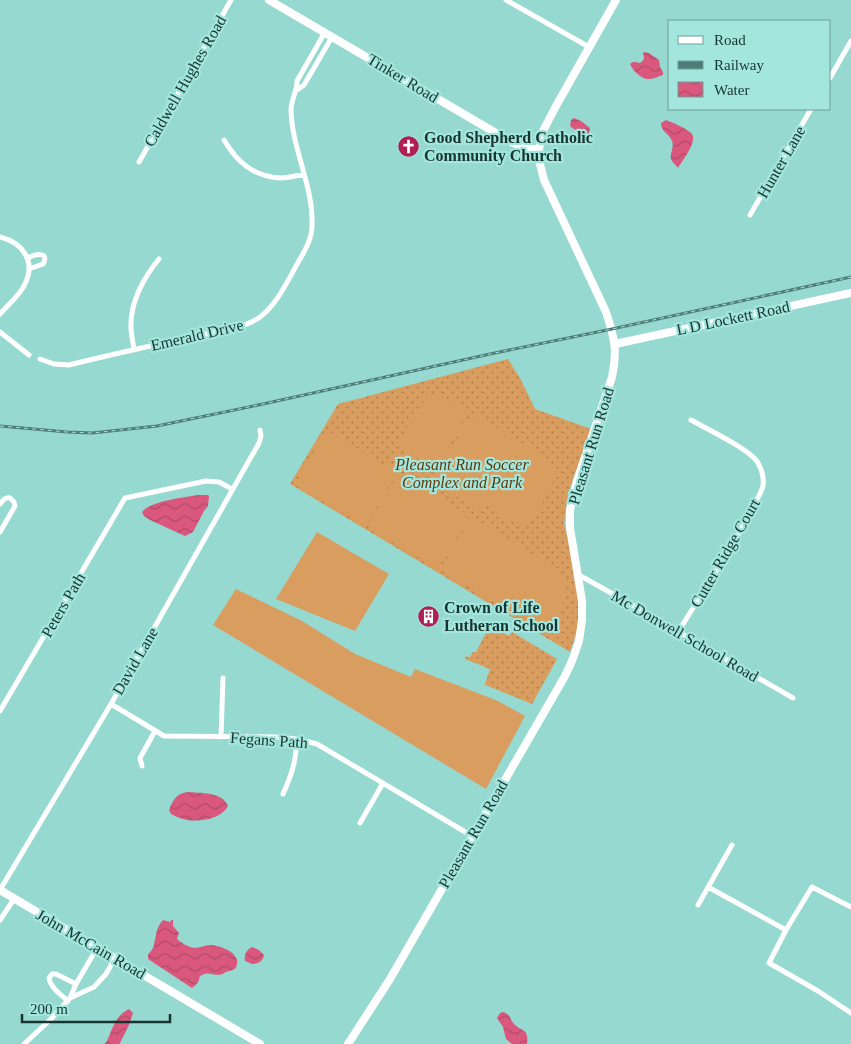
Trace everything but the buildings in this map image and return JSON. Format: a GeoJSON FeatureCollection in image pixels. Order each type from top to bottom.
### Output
{"type":"FeatureCollection","features":[{"type":"Feature","properties":{"kind":"main road","name":"Tinker Road"},"geometry":{"type":"LineString","coordinates":[[269,0],[513,143],[530,149],[539,149]]}},
{"type":"Feature","properties":{"kind":"main road","name":"Pleasant Run Road"},"geometry":{"type":"LineString","coordinates":[[348,1044],[378,998],[472,836],[572,661],[579,641],[582,601],[570,528],[570,510],[577,480],[612,377],[615,365],[615,344],[606,312],[544,180],[539,160],[539,149],[543,131],[616,0]]}},
{"type":"Feature","properties":{"kind":"main road","name":"L D Lockett Road"},"geometry":{"type":"LineString","coordinates":[[615,344],[851,293]]}},
{"type":"Feature","properties":{"kind":"main road","name":"John McCain Road"},"geometry":{"type":"LineString","coordinates":[[0,890],[260,1044]]}},
{"type":"Feature","properties":{"kind":"street","name":"Caldwell Hughes Road"},"geometry":{"type":"LineString","coordinates":[[138,162],[231,0]]}},
{"type":"Feature","properties":{"kind":"street"},"geometry":{"type":"LineString","coordinates":[[506,0],[589,47]]}},
{"type":"Feature","properties":{"kind":"street","name":"Emerald Drive"},"geometry":{"type":"LineString","coordinates":[[40,359],[54,364],[69,365],[245,324],[261,316],[271,307],[302,255],[312,232],[311,204],[293,127],[291,109],[297,90],[304,85],[329,34]]}},
{"type":"Feature","properties":{"kind":"street"},"geometry":{"type":"LineString","coordinates":[[831,76],[851,41]]}},
{"type":"Feature","properties":{"kind":"street","name":"Hunter Lane"},"geometry":{"type":"LineString","coordinates":[[750,215],[811,110]]}},
{"type":"Feature","properties":{"kind":"street"},"geometry":{"type":"LineString","coordinates":[[224,140],[240,162],[256,172],[282,178],[304,174]]}},
{"type":"Feature","properties":{"kind":"street"},"geometry":{"type":"LineString","coordinates":[[0,237],[16,245],[28,258],[29,268],[25,285],[0,314]]}},
{"type":"Feature","properties":{"kind":"street"},"geometry":{"type":"LineString","coordinates":[[28,258],[41,254],[44,259],[43,264],[29,268]]}},
{"type":"Feature","properties":{"kind":"street"},"geometry":{"type":"LineString","coordinates":[[134,350],[130,325],[135,301],[151,269],[159,259]]}},
{"type":"Feature","properties":{"kind":"street"},"geometry":{"type":"LineString","coordinates":[[0,332],[29,355]]}},
{"type":"Feature","properties":{"kind":"street","name":"Cutter Ridge Court"},"geometry":{"type":"LineString","coordinates":[[678,632],[741,529],[759,495],[763,481],[759,465],[750,454],[691,420]]}},
{"type":"Feature","properties":{"kind":"street","name":"David Lane"},"geometry":{"type":"LineString","coordinates":[[0,890],[111,704],[232,489],[260,443],[260,430]]}},
{"type":"Feature","properties":{"kind":"street","name":"Peters Path"},"geometry":{"type":"LineString","coordinates":[[0,711],[125,498],[206,481],[219,482],[232,489]]}},
{"type":"Feature","properties":{"kind":"street"},"geometry":{"type":"LineString","coordinates":[[0,504],[7,497],[14,502],[14,506],[0,532]]}},
{"type":"Feature","properties":{"kind":"street","name":"Mc Donwell School Road"},"geometry":{"type":"LineString","coordinates":[[577,574],[629,602],[793,698]]}},
{"type":"Feature","properties":{"kind":"street"},"geometry":{"type":"LineString","coordinates":[[221,737],[223,678]]}},
{"type":"Feature","properties":{"kind":"street","name":"Fegans Path"},"geometry":{"type":"LineString","coordinates":[[111,704],[164,736],[297,739],[317,744],[472,836]]}},
{"type":"Feature","properties":{"kind":"street"},"geometry":{"type":"LineString","coordinates":[[142,766],[140,758],[155,731]]}},
{"type":"Feature","properties":{"kind":"street"},"geometry":{"type":"LineString","coordinates":[[283,794],[293,770],[297,739]]}},
{"type":"Feature","properties":{"kind":"street"},"geometry":{"type":"LineString","coordinates":[[360,823],[383,783]]}},
{"type":"Feature","properties":{"kind":"street"},"geometry":{"type":"LineString","coordinates":[[698,905],[732,844]]}},
{"type":"Feature","properties":{"kind":"street"},"geometry":{"type":"LineString","coordinates":[[708,887],[786,930]]}},
{"type":"Feature","properties":{"kind":"street"},"geometry":{"type":"LineString","coordinates":[[851,907],[812,887],[769,963],[818,991],[851,1013]]}},
{"type":"Feature","properties":{"kind":"street"},"geometry":{"type":"LineString","coordinates":[[0,920],[14,899]]}},
{"type":"Feature","properties":{"kind":"street"},"geometry":{"type":"LineString","coordinates":[[69,1000],[97,948]]}},
{"type":"Feature","properties":{"kind":"street"},"geometry":{"type":"LineString","coordinates":[[24,1044],[69,1000],[94,987],[106,974],[115,958]]}},
{"type":"Feature","properties":{"kind":"street"},"geometry":{"type":"LineString","coordinates":[[69,1000],[50,983],[50,978],[52,974],[56,974],[76,984]]}},
{"type":"Feature","properties":{"kind":"green space","name":"Pleasant Run Soccer Complex and Park"},"geometry":{"type":"Polygon","coordinates":[[[508,359],[520,378],[535,409],[591,429],[568,493],[564,523],[574,564],[580,622],[570,652],[290,484],[338,404],[508,359]]]}},
{"type":"Feature","properties":{"kind":"green space"},"geometry":{"type":"Polygon","coordinates":[[[439,394],[467,411],[468,414],[435,468],[400,448],[398,443],[426,397],[439,394]]]}},
{"type":"Feature","properties":{"kind":"green space"},"geometry":{"type":"Polygon","coordinates":[[[473,415],[521,443],[485,507],[480,511],[433,482],[470,417],[473,415]]]}},
{"type":"Feature","properties":{"kind":"green space"},"geometry":{"type":"Polygon","coordinates":[[[327,430],[394,471],[395,475],[365,524],[360,523],[295,484],[327,430]]]}},
{"type":"Feature","properties":{"kind":"green space"},"geometry":{"type":"Polygon","coordinates":[[[526,446],[541,454],[550,462],[554,471],[550,491],[528,527],[524,528],[491,509],[489,504],[522,448],[526,446]]]}},
{"type":"Feature","properties":{"kind":"green space"},"geometry":{"type":"Polygon","coordinates":[[[397,475],[404,476],[468,515],[468,520],[438,568],[370,529],[368,526],[397,475]]]}},
{"type":"Feature","properties":{"kind":"green space"},"geometry":{"type":"Polygon","coordinates":[[[471,519],[476,520],[558,569],[565,586],[565,594],[561,609],[547,631],[543,632],[443,572],[442,567],[471,519]]]}},
{"type":"Feature","properties":{"kind":"green space"},"geometry":{"type":"Polygon","coordinates":[[[317,532],[389,574],[355,631],[276,599],[317,532]]]}},
{"type":"Feature","properties":{"kind":"green space"},"geometry":{"type":"Polygon","coordinates":[[[236,589],[302,621],[355,654],[411,677],[415,669],[498,701],[525,716],[486,789],[213,625],[236,589]]]}},
{"type":"Feature","properties":{"kind":"green space"},"geometry":{"type":"Polygon","coordinates":[[[490,625],[509,636],[512,632],[557,659],[532,704],[483,684],[485,684],[490,669],[465,659],[466,656],[469,658],[473,652],[476,652],[490,625]]]}},
{"type":"Feature","properties":{"kind":"water"},"geometry":{"type":"Polygon","coordinates":[[[644,52],[659,60],[663,75],[647,79],[641,77],[633,69],[630,64],[633,62],[640,63],[644,59],[644,52]]]}},
{"type":"Feature","properties":{"kind":"water"},"geometry":{"type":"Polygon","coordinates":[[[574,118],[590,128],[586,136],[570,126],[571,120],[574,118]]]}},
{"type":"Feature","properties":{"kind":"water"},"geometry":{"type":"Polygon","coordinates":[[[666,120],[686,129],[693,136],[686,156],[678,168],[671,159],[672,141],[661,126],[661,123],[666,120]]]}},
{"type":"Feature","properties":{"kind":"water"},"geometry":{"type":"Polygon","coordinates":[[[199,495],[209,496],[208,506],[193,532],[185,536],[150,520],[142,512],[146,508],[160,502],[199,495]]]}},
{"type":"Feature","properties":{"kind":"water"},"geometry":{"type":"Polygon","coordinates":[[[187,792],[216,796],[225,801],[228,806],[216,817],[204,820],[187,820],[171,814],[169,810],[174,800],[180,794],[187,792]]]}},
{"type":"Feature","properties":{"kind":"water"},"geometry":{"type":"Polygon","coordinates":[[[163,920],[170,922],[173,920],[173,926],[179,933],[177,939],[187,946],[198,948],[214,945],[229,951],[236,958],[235,968],[220,975],[208,973],[202,975],[192,988],[148,959],[148,955],[154,945],[157,929],[163,920]]]}},
{"type":"Feature","properties":{"kind":"water"},"geometry":{"type":"Polygon","coordinates":[[[252,947],[264,955],[258,963],[254,964],[245,961],[246,953],[252,947]]]}},
{"type":"Feature","properties":{"kind":"water"},"geometry":{"type":"Polygon","coordinates":[[[129,1009],[133,1013],[120,1043],[104,1044],[117,1019],[129,1009]]]}},
{"type":"Feature","properties":{"kind":"water"},"geometry":{"type":"Polygon","coordinates":[[[503,1012],[509,1016],[517,1027],[526,1033],[527,1044],[512,1044],[506,1039],[503,1027],[497,1018],[503,1012]]]}},
{"type":"Feature","properties":{"kind":"railway"},"geometry":{"type":"LineString","coordinates":[[0,426],[92,433],[157,426],[851,277]]}},
{"type":"Feature","properties":{"kind":"place","name":"Good Shepherd Catholic Community Church"},"geometry":{"type":"Point","coordinates":[408,146]}},
{"type":"Feature","properties":{"kind":"place","name":"Crown of Life Lutheran School"},"geometry":{"type":"Point","coordinates":[428,616]}}]}
